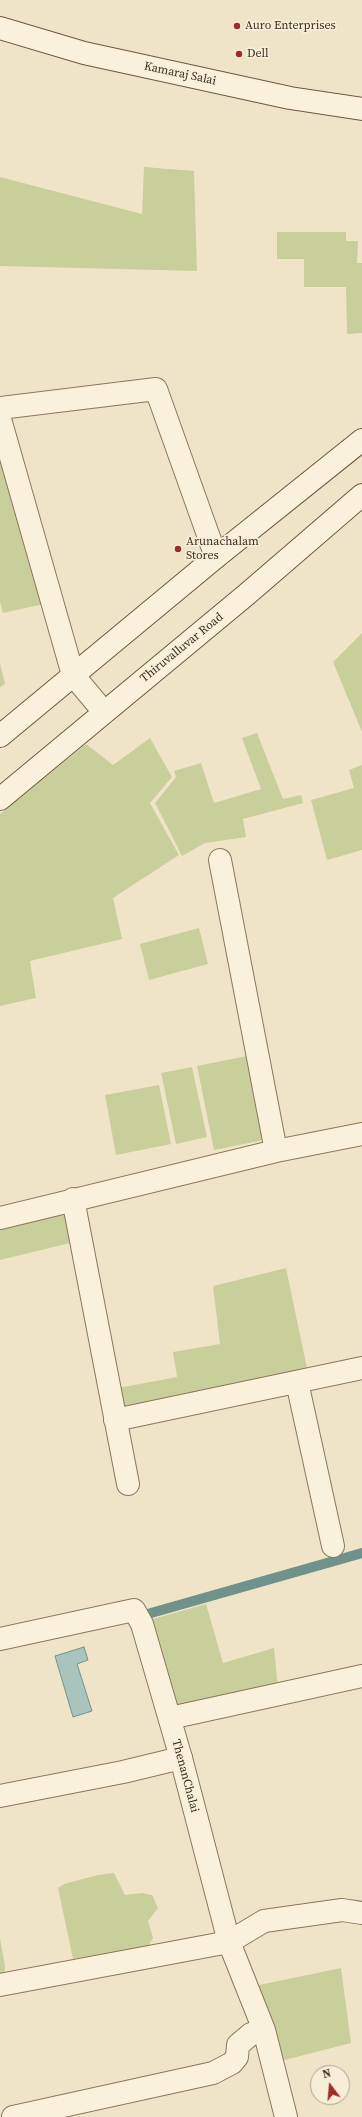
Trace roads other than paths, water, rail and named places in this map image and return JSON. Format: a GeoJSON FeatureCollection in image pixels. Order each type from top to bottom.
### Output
{"type":"FeatureCollection","features":[{"type":"Feature","properties":{"kind":"street","name":"Kamaraj Salai"},"geometry":{"type":"LineString","coordinates":[[0,28],[84,53],[290,98],[362,108]]}},
{"type":"Feature","properties":{"kind":"street"},"geometry":{"type":"LineString","coordinates":[[0,408],[156,389],[216,557]]}},
{"type":"Feature","properties":{"kind":"street"},"geometry":{"type":"LineString","coordinates":[[0,419],[73,675],[104,712]]}},
{"type":"Feature","properties":{"kind":"street"},"geometry":{"type":"LineString","coordinates":[[0,736],[216,557],[362,440]]}},
{"type":"Feature","properties":{"kind":"street","name":"Thiruvalluvar Road"},"geometry":{"type":"LineString","coordinates":[[0,799],[246,595],[362,495]]}},
{"type":"Feature","properties":{"kind":"street"},"geometry":{"type":"LineString","coordinates":[[220,860],[276,1151]]}},
{"type":"Feature","properties":{"kind":"street"},"geometry":{"type":"LineString","coordinates":[[0,1218],[73,1199],[276,1151],[362,1134]]}},
{"type":"Feature","properties":{"kind":"street"},"geometry":{"type":"LineString","coordinates":[[73,1199],[128,1484]]}},
{"type":"Feature","properties":{"kind":"street"},"geometry":{"type":"LineString","coordinates":[[115,1420],[362,1368]]}},
{"type":"Feature","properties":{"kind":"street"},"geometry":{"type":"LineString","coordinates":[[297,1382],[333,1546]]}},
{"type":"Feature","properties":{"kind":"street","name":"ThenanChalai"},"geometry":{"type":"LineString","coordinates":[[0,1639],[134,1610],[142,1624],[170,1718],[229,1942],[264,2030],[286,2117]]}},
{"type":"Feature","properties":{"kind":"street"},"geometry":{"type":"LineString","coordinates":[[170,1718],[362,1676]]}},
{"type":"Feature","properties":{"kind":"street"},"geometry":{"type":"LineString","coordinates":[[0,1796],[123,1772],[181,1758]]}},
{"type":"Feature","properties":{"kind":"street"},"geometry":{"type":"LineString","coordinates":[[0,1985],[229,1942],[264,1921],[342,1910],[362,1913]]}},
{"type":"Feature","properties":{"kind":"street"},"geometry":{"type":"LineString","coordinates":[[13,2117],[213,2073],[232,2063],[237,2057],[238,2045],[251,2034],[264,2030]]}},
{"type":"Feature","properties":{"kind":"water"},"geometry":{"type":"Polygon","coordinates":[[[84,1647],[88,1660],[77,1664],[92,1711],[73,1717],[55,1656],[84,1647]]]}},
{"type":"Feature","properties":{"kind":"waterway"},"geometry":{"type":"LineString","coordinates":[[137,1617],[362,1553]]}},
{"type":"Feature","properties":{"kind":"place","name":"Auro Enterprises"},"geometry":{"type":"Point","coordinates":[237,26]}},
{"type":"Feature","properties":{"kind":"place","name":"Dell"},"geometry":{"type":"Point","coordinates":[239,54]}},
{"type":"Feature","properties":{"kind":"place","name":"Arunachalam Stores"},"geometry":{"type":"Point","coordinates":[178,549]}}]}
